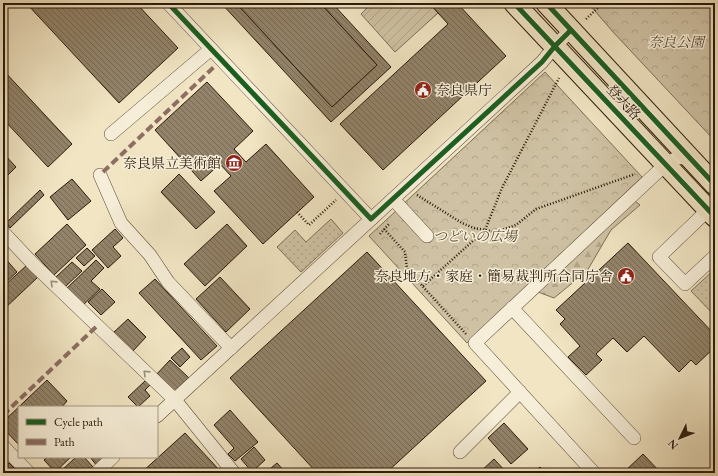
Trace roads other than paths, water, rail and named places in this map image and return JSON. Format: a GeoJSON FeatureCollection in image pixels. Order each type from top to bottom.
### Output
{"type":"FeatureCollection","features":[{"type":"Feature","properties":{"kind":"highway","name":"登大路"},"geometry":{"type":"LineString","coordinates":[[514,3],[712,214]]}},
{"type":"Feature","properties":{"kind":"highway","name":"登大路"},"geometry":{"type":"LineString","coordinates":[[546,3],[579,25],[689,157],[715,185]]}},
{"type":"Feature","properties":{"kind":"street"},"geometry":{"type":"LineString","coordinates":[[168,3],[371,219]]}},
{"type":"Feature","properties":{"kind":"street"},"geometry":{"type":"LineString","coordinates":[[158,415],[542,62],[555,46],[579,25]]}},
{"type":"Feature","properties":{"kind":"street"},"geometry":{"type":"LineString","coordinates":[[111,134],[211,49]]}},
{"type":"Feature","properties":{"kind":"street"},"geometry":{"type":"LineString","coordinates":[[594,473],[475,343],[666,164],[677,158],[689,157]]}},
{"type":"Feature","properties":{"kind":"street"},"geometry":{"type":"LineString","coordinates":[[100,175],[121,223],[150,255],[168,282],[231,348]]}},
{"type":"Feature","properties":{"kind":"street"},"geometry":{"type":"LineString","coordinates":[[393,199],[427,236]]}},
{"type":"Feature","properties":{"kind":"street"},"geometry":{"type":"LineString","coordinates":[[712,214],[659,257],[685,284],[715,256]]}},
{"type":"Feature","properties":{"kind":"street"},"geometry":{"type":"LineString","coordinates":[[3,232],[34,265],[175,400],[234,473]]}},
{"type":"Feature","properties":{"kind":"street"},"geometry":{"type":"LineString","coordinates":[[512,308],[634,438]]}},
{"type":"Feature","properties":{"kind":"street"},"geometry":{"type":"LineString","coordinates":[[460,452],[520,392]]}},
{"type":"Feature","properties":{"kind":"street"},"geometry":{"type":"LineString","coordinates":[[3,446],[29,473]]}},
{"type":"Feature","properties":{"kind":"street"},"geometry":{"type":"LineString","coordinates":[[96,473],[112,458]]}},
{"type":"Feature","properties":{"kind":"place","name":"奈良県庁"},"geometry":{"type":"Point","coordinates":[423,90]}},
{"type":"Feature","properties":{"kind":"place","name":"奈良県立美術館"},"geometry":{"type":"Point","coordinates":[234,163]}},
{"type":"Feature","properties":{"kind":"place","name":"奈良地方・家庭・簡易裁判所合同庁舎"},"geometry":{"type":"Point","coordinates":[626,276]}},
{"type":"Feature","properties":{"kind":"park label","name":"奈良公園"},"geometry":{"type":"Point","coordinates":[676,42]}},
{"type":"Feature","properties":{"kind":"park label","name":"つどいの広場"},"geometry":{"type":"Point","coordinates":[475,236]}}]}
